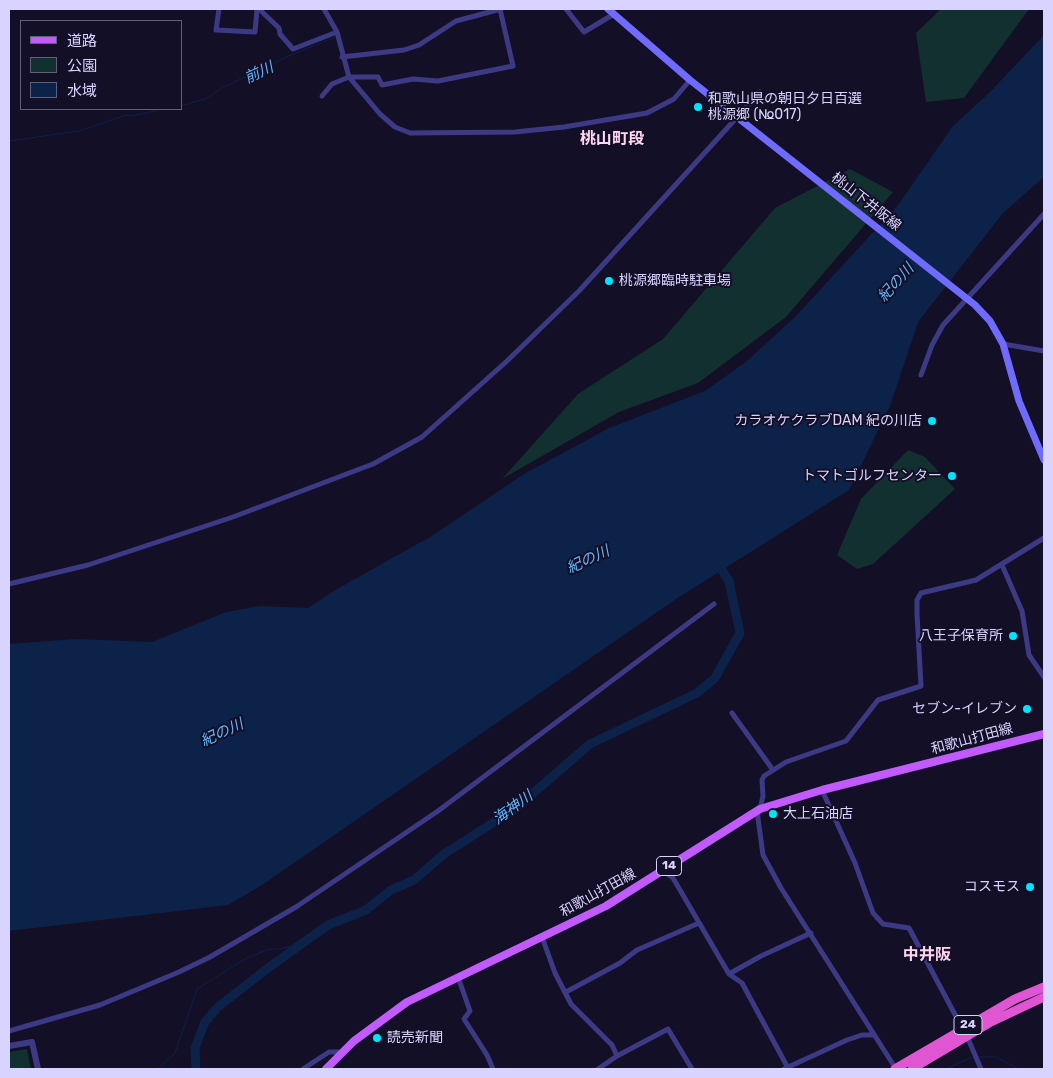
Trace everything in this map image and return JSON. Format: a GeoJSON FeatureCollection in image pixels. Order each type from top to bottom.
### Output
{"type":"FeatureCollection","features":[{"type":"Feature","properties":{"kind":"highway","name":"24"},"geometry":{"type":"LineString","coordinates":[[912,1069],[1015,999],[1044,987]]}},
{"type":"Feature","properties":{"kind":"highway","name":"24"},"geometry":{"type":"LineString","coordinates":[[895,1069],[964,1033],[1044,997]]}},
{"type":"Feature","properties":{"kind":"main road","name":"桃山下井阪線"},"geometry":{"type":"LineString","coordinates":[[611,12],[690,80],[966,296],[990,321],[1003,344],[1019,401],[1044,460]]}},
{"type":"Feature","properties":{"kind":"main road","name":"和歌山打田線"},"geometry":{"type":"LineString","coordinates":[[326,1069],[341,1052],[407,1002],[606,906],[758,810],[822,790],[1044,734]]}},
{"type":"Feature","properties":{"kind":"street"},"geometry":{"type":"LineString","coordinates":[[219,9],[216,30],[255,32],[258,9]]}},
{"type":"Feature","properties":{"kind":"street"},"geometry":{"type":"LineString","coordinates":[[258,9],[279,28],[280,34],[293,49],[336,32]]}},
{"type":"Feature","properties":{"kind":"street"},"geometry":{"type":"LineString","coordinates":[[324,9],[336,32],[349,77],[380,114],[395,127],[410,134],[487,134],[564,127],[646,113],[674,99],[690,80]]}},
{"type":"Feature","properties":{"kind":"street"},"geometry":{"type":"LineString","coordinates":[[322,96],[332,84],[349,77],[378,77],[382,85],[413,79],[438,81],[513,66],[500,9],[456,21],[419,45],[404,50],[342,57]]}},
{"type":"Feature","properties":{"kind":"street"},"geometry":{"type":"LineString","coordinates":[[566,9],[584,32],[611,12]]}},
{"type":"Feature","properties":{"kind":"street"},"geometry":{"type":"LineString","coordinates":[[9,584],[88,565],[233,517],[367,467],[422,437],[506,361],[579,291],[760,92]]}},
{"type":"Feature","properties":{"kind":"street"},"geometry":{"type":"LineString","coordinates":[[921,375],[932,345],[943,325],[966,296],[1044,214]]}},
{"type":"Feature","properties":{"kind":"street"},"geometry":{"type":"LineString","coordinates":[[1003,344],[1044,351]]}},
{"type":"Feature","properties":{"kind":"street"},"geometry":{"type":"LineString","coordinates":[[895,1069],[872,1035],[762,855],[758,810],[763,796],[762,780],[773,770],[807,753],[846,741],[878,700],[922,686],[917,614],[918,600],[921,594],[943,586],[970,582],[1002,565],[1044,538]]}},
{"type":"Feature","properties":{"kind":"street"},"geometry":{"type":"LineString","coordinates":[[1002,565],[1022,612],[1029,655],[1044,677]]}},
{"type":"Feature","properties":{"kind":"street"},"geometry":{"type":"LineString","coordinates":[[9,1031],[100,1005],[179,972],[210,957],[296,907],[438,811],[714,604]]}},
{"type":"Feature","properties":{"kind":"street"},"geometry":{"type":"LineString","coordinates":[[732,713],[773,770]]}},
{"type":"Feature","properties":{"kind":"street"},"geometry":{"type":"LineString","coordinates":[[822,790],[855,863],[877,920],[882,924],[909,928],[982,1069]]}},
{"type":"Feature","properties":{"kind":"street"},"geometry":{"type":"LineString","coordinates":[[662,870],[673,878],[729,974],[742,983],[786,1068],[847,1040],[862,1035],[872,1035]]}},
{"type":"Feature","properties":{"kind":"street"},"geometry":{"type":"LineString","coordinates":[[566,992],[620,963],[638,950],[699,923]]}},
{"type":"Feature","properties":{"kind":"street"},"geometry":{"type":"LineString","coordinates":[[729,974],[761,956],[811,934]]}},
{"type":"Feature","properties":{"kind":"street"},"geometry":{"type":"LineString","coordinates":[[542,937],[555,973],[566,992],[580,1014],[608,1039],[617,1056]]}},
{"type":"Feature","properties":{"kind":"street"},"geometry":{"type":"LineString","coordinates":[[458,977],[470,1011],[464,1019],[477,1043],[487,1055],[493,1069]]}},
{"type":"Feature","properties":{"kind":"street"},"geometry":{"type":"LineString","coordinates":[[596,1069],[668,1029],[692,1069]]}},
{"type":"Feature","properties":{"kind":"street"},"geometry":{"type":"LineString","coordinates":[[9,1046],[32,1042],[38,1069]]}},
{"type":"Feature","properties":{"kind":"street"},"geometry":{"type":"LineString","coordinates":[[303,1069],[329,1052],[341,1052]]}},
{"type":"Feature","properties":{"kind":"green space"},"geometry":{"type":"Polygon","coordinates":[[[941,9],[1029,9],[964,98],[926,102],[916,33],[941,9]]]}},
{"type":"Feature","properties":{"kind":"green space"},"geometry":{"type":"Polygon","coordinates":[[[850,169],[893,192],[786,317],[698,383],[619,412],[502,479],[578,394],[663,339],[775,208],[850,169]]]}},
{"type":"Feature","properties":{"kind":"green space"},"geometry":{"type":"Polygon","coordinates":[[[908,450],[925,457],[955,489],[873,564],[857,569],[837,555],[861,499],[908,450]]]}},
{"type":"Feature","properties":{"kind":"green space"},"geometry":{"type":"Polygon","coordinates":[[[27,1049],[31,1069],[9,1069],[9,1052],[27,1049]]]}},
{"type":"Feature","properties":{"kind":"water","name":"紀の川"},"geometry":{"type":"Polygon","coordinates":[[[1044,35],[1044,177],[1003,213],[918,322],[890,406],[849,490],[676,599],[262,885],[228,905],[9,931],[9,644],[75,639],[152,642],[226,612],[260,606],[308,608],[337,589],[430,537],[524,474],[609,428],[705,391],[747,361],[797,315],[898,205],[953,126],[990,92],[1044,35]]]}},
{"type":"Feature","properties":{"kind":"waterway","name":"前川"},"geometry":{"type":"LineString","coordinates":[[182,106],[205,99],[224,87],[293,54],[335,37]]}},
{"type":"Feature","properties":{"kind":"waterway","name":"前川"},"geometry":{"type":"LineString","coordinates":[[9,141],[79,131],[126,115],[132,116],[159,110]]}},
{"type":"Feature","properties":{"kind":"waterway","name":"海神川"},"geometry":{"type":"LineString","coordinates":[[196,1069],[195,1048],[205,1022],[218,1007],[268,968],[328,925],[366,910],[391,890],[414,880],[444,854],[516,808],[590,744],[697,693],[715,678],[740,633],[729,581],[717,562]]}},
{"type":"Feature","properties":{"kind":"waterway"},"geometry":{"type":"LineString","coordinates":[[158,1069],[175,1053],[197,989],[245,959],[269,949],[281,949],[305,941]]}},
{"type":"Feature","properties":{"kind":"waterway"},"geometry":{"type":"LineString","coordinates":[[946,1069],[972,1057]]}},
{"type":"Feature","properties":{"kind":"waterway"},"geometry":{"type":"LineString","coordinates":[[979,1057],[996,1057],[1018,1069]]}},
{"type":"Feature","properties":{"kind":"place","name":"和歌山県の朝日夕日百選 桃源郷 (№017)"},"geometry":{"type":"Point","coordinates":[698,107]}},
{"type":"Feature","properties":{"kind":"place","name":"桃源郷臨時駐車場"},"geometry":{"type":"Point","coordinates":[609,281]}},
{"type":"Feature","properties":{"kind":"place","name":"カラオケクラブDAM 紀の川店"},"geometry":{"type":"Point","coordinates":[932,421]}},
{"type":"Feature","properties":{"kind":"place","name":"トマトゴルフセンター"},"geometry":{"type":"Point","coordinates":[952,476]}},
{"type":"Feature","properties":{"kind":"place","name":"八王子保育所"},"geometry":{"type":"Point","coordinates":[1013,636]}},
{"type":"Feature","properties":{"kind":"place","name":"セブン-イレブン"},"geometry":{"type":"Point","coordinates":[1027,709]}},
{"type":"Feature","properties":{"kind":"place","name":"大上石油店"},"geometry":{"type":"Point","coordinates":[773,814]}},
{"type":"Feature","properties":{"kind":"place","name":"コスモス"},"geometry":{"type":"Point","coordinates":[1030,887]}},
{"type":"Feature","properties":{"kind":"place","name":"読売新聞"},"geometry":{"type":"Point","coordinates":[377,1038]}},
{"type":"Feature","properties":{"kind":"district","name":"桃山町段"},"geometry":{"type":"Point","coordinates":[612,139]}},
{"type":"Feature","properties":{"kind":"district","name":"中井阪"},"geometry":{"type":"Point","coordinates":[927,955]}}]}
